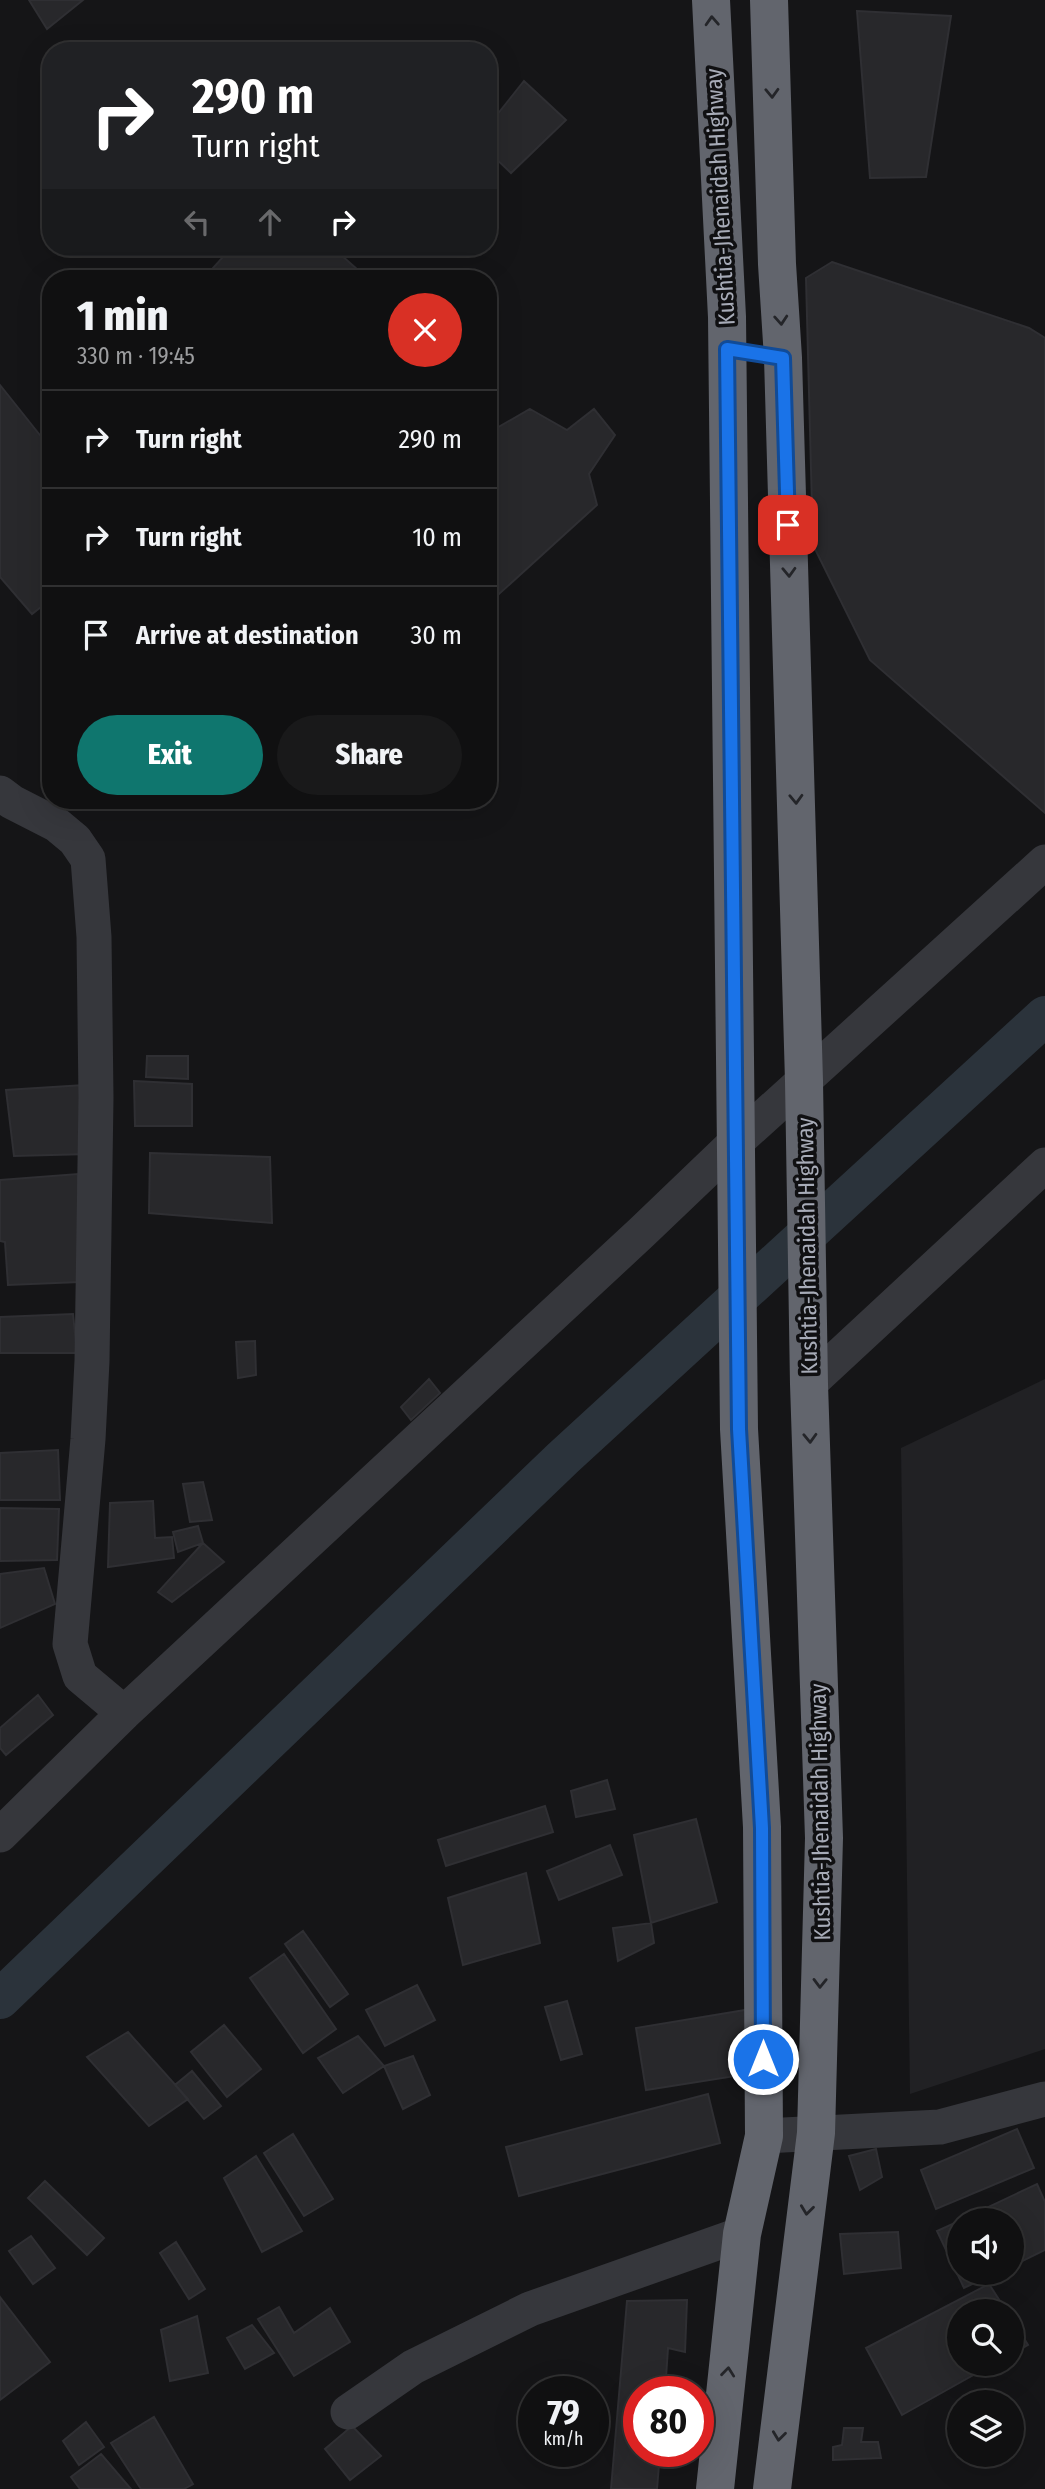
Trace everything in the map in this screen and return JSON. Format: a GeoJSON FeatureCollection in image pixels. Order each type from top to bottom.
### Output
{"type":"FeatureCollection","features":[{"type":"Feature","properties":{"kind":"highway","name":"Kushtia-Jhenaidah Highway"},"geometry":{"type":"LineString","coordinates":[[711,0],[727,349],[739,1429],[762,1828],[764,2136],[742,2234],[715,2489]]}},
{"type":"Feature","properties":{"kind":"highway","name":"Kushtia-Jhenaidah Highway"},"geometry":{"type":"LineString","coordinates":[[769,0],[777,264],[783,358],[806,1137],[808,1377],[824,1838],[816,2133],[772,2489]]}},
{"type":"Feature","properties":{"kind":"highway"},"geometry":{"type":"LineString","coordinates":[[727,349],[783,358]]}},
{"type":"Feature","properties":{"kind":"street"},"geometry":{"type":"LineString","coordinates":[[0,793],[57,825],[75,840],[88,859],[94,937],[96,1071],[92,1361],[70,1644],[80,1676],[124,1713]]}},
{"type":"Feature","properties":{"kind":"street"},"geometry":{"type":"LineString","coordinates":[[0,1835],[124,1713],[735,1143],[1045,862]]}},
{"type":"Feature","properties":{"kind":"street"},"geometry":{"type":"LineString","coordinates":[[808,1377],[1045,1165]]}},
{"type":"Feature","properties":{"kind":"street"},"geometry":{"type":"LineString","coordinates":[[764,2136],[940,2127],[1045,2099]]}},
{"type":"Feature","properties":{"kind":"street"},"geometry":{"type":"LineString","coordinates":[[348,2412],[413,2367],[530,2309],[742,2234]]}},
{"type":"Feature","properties":{"kind":"shaded area"},"geometry":{"type":"Polygon","coordinates":[[[1045,1379],[1045,2049],[910,2094],[901,1448],[1045,1379]]]}},
{"type":"Feature","properties":{"kind":"building"},"geometry":{"type":"Polygon","coordinates":[[[29,0],[83,0],[47,29],[29,0]]]}},
{"type":"Feature","properties":{"kind":"building"},"geometry":{"type":"Polygon","coordinates":[[[857,11],[951,16],[926,177],[870,178],[857,11]]]}},
{"type":"Feature","properties":{"kind":"building"},"geometry":{"type":"Polygon","coordinates":[[[524,81],[566,120],[511,173],[497,160],[497,115],[524,81]]]}},
{"type":"Feature","properties":{"kind":"building"},"geometry":{"type":"Polygon","coordinates":[[[224,256],[342,256],[358,270],[211,270],[224,256]]]}},
{"type":"Feature","properties":{"kind":"building"},"geometry":{"type":"Polygon","coordinates":[[[832,262],[1029,328],[1045,338],[1045,813],[870,660],[813,545],[806,278],[832,262]]]}},
{"type":"Feature","properties":{"kind":"building"},"geometry":{"type":"Polygon","coordinates":[[[0,385],[42,438],[42,606],[32,614],[0,577],[0,385]]]}},
{"type":"Feature","properties":{"kind":"building"},"geometry":{"type":"Polygon","coordinates":[[[530,409],[567,430],[594,409],[615,435],[589,474],[597,505],[497,596],[497,428],[530,409]]]}},
{"type":"Feature","properties":{"kind":"building"},"geometry":{"type":"Polygon","coordinates":[[[147,1056],[188,1056],[188,1079],[146,1077],[147,1056]]]}},
{"type":"Feature","properties":{"kind":"building"},"geometry":{"type":"Polygon","coordinates":[[[134,1081],[192,1084],[192,1126],[135,1126],[134,1081]]]}},
{"type":"Feature","properties":{"kind":"building"},"geometry":{"type":"Polygon","coordinates":[[[84,1085],[89,1154],[14,1156],[6,1090],[84,1085]]]}},
{"type":"Feature","properties":{"kind":"building"},"geometry":{"type":"Polygon","coordinates":[[[150,1153],[270,1157],[272,1223],[149,1213],[150,1153]]]}},
{"type":"Feature","properties":{"kind":"building"},"geometry":{"type":"Polygon","coordinates":[[[78,1174],[79,1282],[8,1285],[5,1242],[0,1241],[0,1180],[78,1174]]]}},
{"type":"Feature","properties":{"kind":"building"},"geometry":{"type":"Polygon","coordinates":[[[73,1314],[77,1353],[0,1353],[0,1317],[73,1314]]]}},
{"type":"Feature","properties":{"kind":"building"},"geometry":{"type":"Polygon","coordinates":[[[255,1341],[256,1375],[238,1378],[236,1342],[255,1341]]]}},
{"type":"Feature","properties":{"kind":"building"},"geometry":{"type":"Polygon","coordinates":[[[429,1379],[440,1393],[411,1420],[401,1407],[429,1379]]]}},
{"type":"Feature","properties":{"kind":"building"},"geometry":{"type":"Polygon","coordinates":[[[58,1450],[60,1500],[0,1500],[0,1453],[58,1450]]]}},
{"type":"Feature","properties":{"kind":"building"},"geometry":{"type":"Polygon","coordinates":[[[203,1482],[212,1520],[190,1522],[183,1484],[203,1482]]]}},
{"type":"Feature","properties":{"kind":"building"},"geometry":{"type":"Polygon","coordinates":[[[153,1501],[155,1538],[172,1537],[174,1558],[108,1567],[110,1503],[153,1501]]]}},
{"type":"Feature","properties":{"kind":"building"},"geometry":{"type":"Polygon","coordinates":[[[0,1508],[59,1509],[57,1560],[0,1561],[0,1508]]]}},
{"type":"Feature","properties":{"kind":"building"},"geometry":{"type":"Polygon","coordinates":[[[198,1526],[203,1543],[178,1552],[173,1532],[198,1526]]]}},
{"type":"Feature","properties":{"kind":"building"},"geometry":{"type":"Polygon","coordinates":[[[203,1543],[224,1562],[172,1602],[158,1592],[203,1543]]]}},
{"type":"Feature","properties":{"kind":"building"},"geometry":{"type":"Polygon","coordinates":[[[44,1568],[55,1604],[0,1628],[0,1574],[44,1568]]]}},
{"type":"Feature","properties":{"kind":"building"},"geometry":{"type":"Polygon","coordinates":[[[38,1695],[53,1715],[6,1755],[0,1748],[0,1728],[38,1695]]]}},
{"type":"Feature","properties":{"kind":"building"},"geometry":{"type":"Polygon","coordinates":[[[607,1780],[615,1809],[576,1817],[571,1791],[607,1780]]]}},
{"type":"Feature","properties":{"kind":"building"},"geometry":{"type":"Polygon","coordinates":[[[545,1806],[553,1832],[446,1866],[438,1840],[545,1806]]]}},
{"type":"Feature","properties":{"kind":"building"},"geometry":{"type":"Polygon","coordinates":[[[696,1819],[717,1902],[651,1923],[634,1835],[696,1819]]]}},
{"type":"Feature","properties":{"kind":"building"},"geometry":{"type":"Polygon","coordinates":[[[610,1845],[622,1875],[559,1900],[547,1871],[610,1845]]]}},
{"type":"Feature","properties":{"kind":"building"},"geometry":{"type":"Polygon","coordinates":[[[526,1873],[540,1943],[463,1965],[448,1898],[526,1873]]]}},
{"type":"Feature","properties":{"kind":"building"},"geometry":{"type":"Polygon","coordinates":[[[651,1923],[654,1943],[618,1961],[613,1928],[651,1923]]]}},
{"type":"Feature","properties":{"kind":"building"},"geometry":{"type":"Polygon","coordinates":[[[303,1931],[348,1994],[330,2007],[285,1944],[303,1931]]]}},
{"type":"Feature","properties":{"kind":"building"},"geometry":{"type":"Polygon","coordinates":[[[284,1954],[336,2029],[303,2053],[250,1978],[284,1954]]]}},
{"type":"Feature","properties":{"kind":"building"},"geometry":{"type":"Polygon","coordinates":[[[417,1985],[435,2020],[385,2046],[366,2010],[417,1985]]]}},
{"type":"Feature","properties":{"kind":"building"},"geometry":{"type":"Polygon","coordinates":[[[567,2001],[582,2054],[561,2060],[545,2007],[567,2001]]]}},
{"type":"Feature","properties":{"kind":"building"},"geometry":{"type":"Polygon","coordinates":[[[751,2009],[742,2075],[646,2090],[636,2028],[751,2009]]]}},
{"type":"Feature","properties":{"kind":"building"},"geometry":{"type":"Polygon","coordinates":[[[224,2025],[261,2069],[227,2097],[191,2052],[224,2025]]]}},
{"type":"Feature","properties":{"kind":"building"},"geometry":{"type":"Polygon","coordinates":[[[128,2032],[188,2099],[149,2126],[87,2057],[128,2032]]]}},
{"type":"Feature","properties":{"kind":"building"},"geometry":{"type":"Polygon","coordinates":[[[358,2036],[384,2066],[343,2093],[318,2058],[358,2036]]]}},
{"type":"Feature","properties":{"kind":"building"},"geometry":{"type":"Polygon","coordinates":[[[413,2056],[430,2095],[403,2109],[384,2066],[413,2056]]]}},
{"type":"Feature","properties":{"kind":"building"},"geometry":{"type":"Polygon","coordinates":[[[192,2071],[221,2106],[204,2119],[175,2085],[192,2071]]]}},
{"type":"Feature","properties":{"kind":"building"},"geometry":{"type":"Polygon","coordinates":[[[708,2094],[720,2143],[519,2196],[506,2147],[708,2094]]]}},
{"type":"Feature","properties":{"kind":"building"},"geometry":{"type":"Polygon","coordinates":[[[1017,2129],[1034,2168],[936,2209],[921,2170],[1017,2129]]]}},
{"type":"Feature","properties":{"kind":"building"},"geometry":{"type":"Polygon","coordinates":[[[293,2134],[333,2199],[304,2216],[264,2153],[293,2134]]]}},
{"type":"Feature","properties":{"kind":"building"},"geometry":{"type":"Polygon","coordinates":[[[876,2149],[882,2177],[860,2190],[849,2156],[876,2149]]]}},
{"type":"Feature","properties":{"kind":"building"},"geometry":{"type":"Polygon","coordinates":[[[256,2156],[302,2231],[262,2252],[224,2178],[256,2156]]]}},
{"type":"Feature","properties":{"kind":"building"},"geometry":{"type":"Polygon","coordinates":[[[45,2181],[104,2238],[87,2255],[28,2198],[45,2181]]]}},
{"type":"Feature","properties":{"kind":"building"},"geometry":{"type":"Polygon","coordinates":[[[1037,2184],[1045,2202],[1045,2250],[1024,2260],[1024,2208],[986,2208],[1037,2184]]]}},
{"type":"Feature","properties":{"kind":"building"},"geometry":{"type":"Polygon","coordinates":[[[947,2226],[947,2252],[937,2231],[947,2226]]]}},
{"type":"Feature","properties":{"kind":"building"},"geometry":{"type":"Polygon","coordinates":[[[898,2232],[901,2268],[844,2274],[840,2234],[898,2232]]]}},
{"type":"Feature","properties":{"kind":"building"},"geometry":{"type":"Polygon","coordinates":[[[31,2236],[55,2268],[33,2284],[9,2251],[31,2236]]]}},
{"type":"Feature","properties":{"kind":"building"},"geometry":{"type":"Polygon","coordinates":[[[176,2242],[205,2289],[189,2299],[160,2253],[176,2242]]]}},
{"type":"Feature","properties":{"kind":"building"},"geometry":{"type":"Polygon","coordinates":[[[990,2285],[999,2299],[960,2299],[990,2285]]]}},
{"type":"Feature","properties":{"kind":"building"},"geometry":{"type":"Polygon","coordinates":[[[0,2297],[50,2362],[0,2400],[0,2297]]]}},
{"type":"Feature","properties":{"kind":"building"},"geometry":{"type":"Polygon","coordinates":[[[687,2300],[685,2352],[668,2348],[666,2376],[623,2376],[623,2467],[659,2467],[657,2489],[611,2489],[627,2301],[687,2300]]]}},
{"type":"Feature","properties":{"kind":"building"},"geometry":{"type":"Polygon","coordinates":[[[947,2306],[947,2376],[972,2376],[902,2415],[866,2348],[947,2306]]]}},
{"type":"Feature","properties":{"kind":"building"},"geometry":{"type":"Polygon","coordinates":[[[279,2307],[294,2333],[330,2308],[350,2342],[294,2376],[258,2319],[279,2307]]]}},
{"type":"Feature","properties":{"kind":"building"},"geometry":{"type":"Polygon","coordinates":[[[197,2316],[208,2373],[170,2381],[161,2330],[197,2316]]]}},
{"type":"Feature","properties":{"kind":"building"},"geometry":{"type":"Polygon","coordinates":[[[252,2325],[274,2353],[245,2369],[227,2338],[252,2325]]]}},
{"type":"Feature","properties":{"kind":"building"},"geometry":{"type":"Polygon","coordinates":[[[154,2417],[193,2484],[184,2489],[141,2489],[111,2443],[154,2417]]]}},
{"type":"Feature","properties":{"kind":"building"},"geometry":{"type":"Polygon","coordinates":[[[86,2422],[104,2447],[79,2465],[63,2441],[86,2422]]]}},
{"type":"Feature","properties":{"kind":"building"},"geometry":{"type":"Polygon","coordinates":[[[352,2426],[381,2456],[350,2480],[325,2449],[352,2426]]]}},
{"type":"Feature","properties":{"kind":"building"},"geometry":{"type":"Polygon","coordinates":[[[844,2428],[863,2428],[861,2442],[878,2442],[881,2458],[833,2460],[833,2447],[842,2445],[844,2428]]]}},
{"type":"Feature","properties":{"kind":"building"},"geometry":{"type":"Polygon","coordinates":[[[101,2454],[131,2489],[80,2489],[71,2477],[101,2454]]]}},
{"type":"Feature","properties":{"kind":"waterway"},"geometry":{"type":"LineString","coordinates":[[0,1999],[563,1458],[1045,1016]]}},
{"type":"Feature","properties":{"kind":"route"},"geometry":{"type":"LineString","coordinates":[[763,2059],[762,1828],[739,1429],[727,349],[783,358],[788,525]]}}]}
